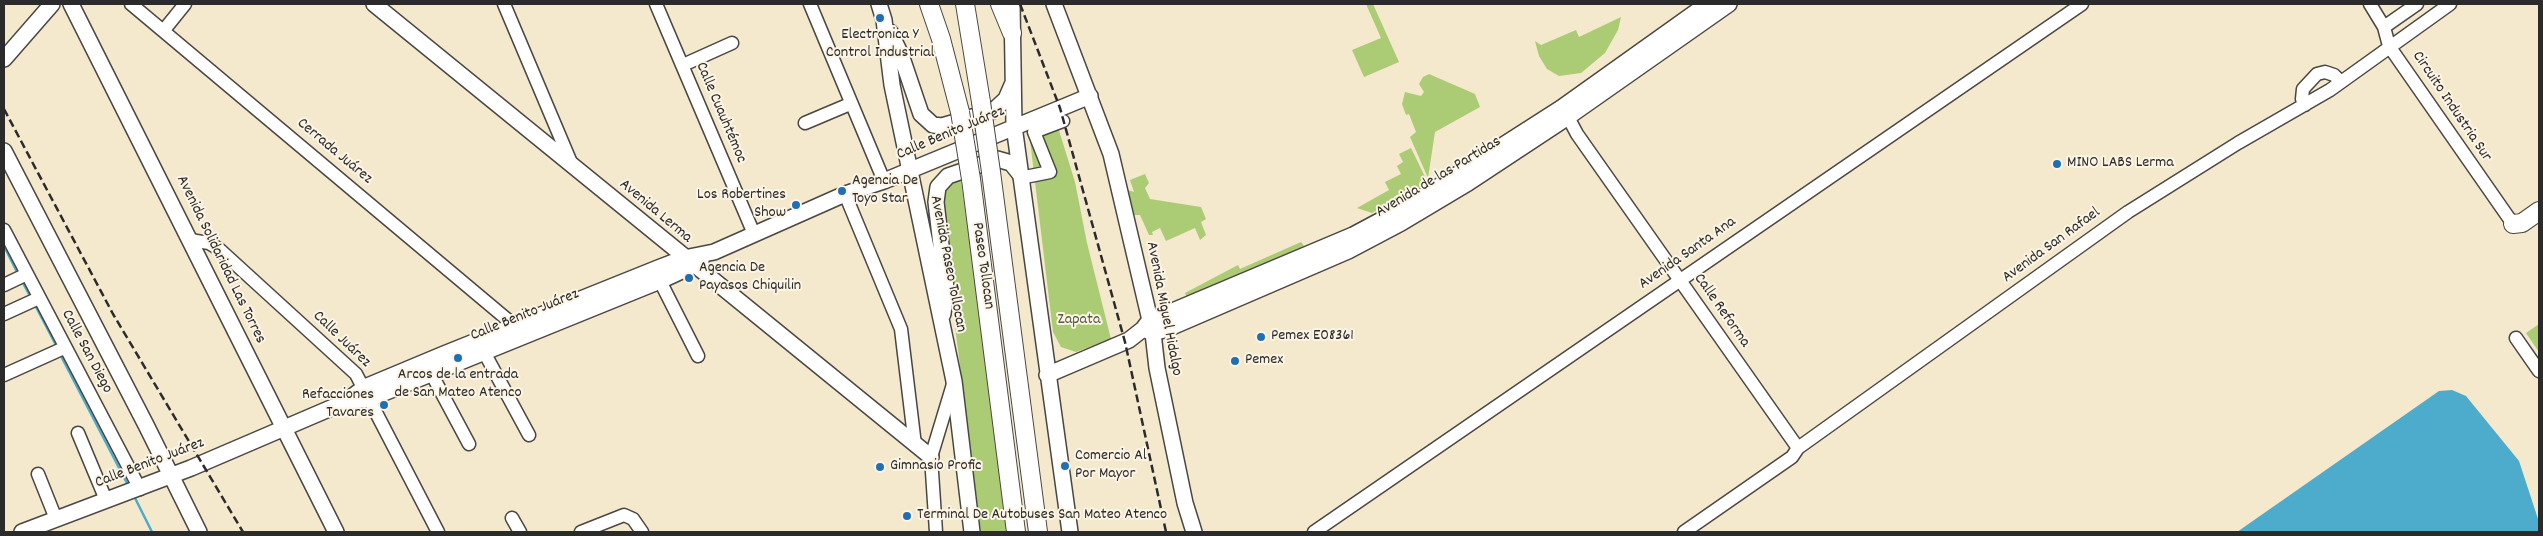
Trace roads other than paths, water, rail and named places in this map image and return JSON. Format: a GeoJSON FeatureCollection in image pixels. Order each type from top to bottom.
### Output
{"type":"FeatureCollection","features":[{"type":"Feature","properties":{"kind":"highway","name":"Paseo Tollocan"},"geometry":{"type":"LineString","coordinates":[[928,4],[941,39],[960,112],[971,179],[1016,528]]}},
{"type":"Feature","properties":{"kind":"highway","name":"Paseo Tollocan"},"geometry":{"type":"LineString","coordinates":[[965,4],[991,172],[1038,532]]}},
{"type":"Feature","properties":{"kind":"highway"},"geometry":{"type":"LineString","coordinates":[[1000,4],[1012,33]]}},
{"type":"Feature","properties":{"kind":"highway"},"geometry":{"type":"LineString","coordinates":[[2513,224],[2522,223],[2539,211]]}},
{"type":"Feature","properties":{"kind":"main road"},"geometry":{"type":"LineString","coordinates":[[4,59],[52,4]]}},
{"type":"Feature","properties":{"kind":"main road","name":"Avenida Solidaridad Las Torres"},"geometry":{"type":"LineString","coordinates":[[71,4],[336,532]]}},
{"type":"Feature","properties":{"kind":"main road","name":"Avenida Lerma"},"geometry":{"type":"LineString","coordinates":[[374,4],[930,457]]}},
{"type":"Feature","properties":{"kind":"main road","name":"Avenida Paseo Tollocan"},"geometry":{"type":"LineString","coordinates":[[879,4],[884,20],[892,86],[954,381],[972,532]]}},
{"type":"Feature","properties":{"kind":"main road"},"geometry":{"type":"LineString","coordinates":[[1012,4],[1014,126],[1070,532]]}},
{"type":"Feature","properties":{"kind":"main road"},"geometry":{"type":"LineString","coordinates":[[1054,4],[1090,96]]}},
{"type":"Feature","properties":{"kind":"main road","name":"Avenida de las Partidas"},"geometry":{"type":"LineString","coordinates":[[1047,375],[1125,342],[1148,328],[1346,238],[1412,204],[1560,108],[1707,4]]}},
{"type":"Feature","properties":{"kind":"main road","name":"Avenida de las Partidas"},"geometry":{"type":"LineString","coordinates":[[1148,328],[1371,239],[1428,208],[1568,117],[1729,4]]}},
{"type":"Feature","properties":{"kind":"main road"},"geometry":{"type":"LineString","coordinates":[[884,20],[901,56],[920,110],[930,124],[942,126],[988,113],[1002,104],[1012,85]]}},
{"type":"Feature","properties":{"kind":"main road","name":"Calle Benito Juárez"},"geometry":{"type":"LineString","coordinates":[[22,532],[170,476],[447,360],[515,326],[714,252],[845,194],[884,181],[1090,96]]}},
{"type":"Feature","properties":{"kind":"main road","name":"Avenida Miguel Hidalgo"},"geometry":{"type":"LineString","coordinates":[[1090,96],[1111,154],[1185,503],[1194,532]]}},
{"type":"Feature","properties":{"kind":"main road"},"geometry":{"type":"LineString","coordinates":[[4,151],[146,425],[199,532]]}},
{"type":"Feature","properties":{"kind":"main road"},"geometry":{"type":"LineString","coordinates":[[941,322],[946,288],[936,202],[938,187],[948,176],[997,159],[1010,163],[1020,176]]}},
{"type":"Feature","properties":{"kind":"main road","name":"Calle Benito Juárez"},"geometry":{"type":"LineString","coordinates":[[367,393],[431,373],[447,360],[484,352],[660,281],[689,262]]}},
{"type":"Feature","properties":{"kind":"street","name":"Cerrada Juárez"},"geometry":{"type":"LineString","coordinates":[[132,4],[515,326]]}},
{"type":"Feature","properties":{"kind":"street"},"geometry":{"type":"LineString","coordinates":[[164,30],[185,4]]}},
{"type":"Feature","properties":{"kind":"street"},"geometry":{"type":"LineString","coordinates":[[504,4],[572,165]]}},
{"type":"Feature","properties":{"kind":"street","name":"Calle Cuauhtémoc"},"geometry":{"type":"LineString","coordinates":[[656,4],[754,234]]}},
{"type":"Feature","properties":{"kind":"street"},"geometry":{"type":"LineString","coordinates":[[810,4],[850,104],[884,181]]}},
{"type":"Feature","properties":{"kind":"street","name":"Avenida Santa Ana"},"geometry":{"type":"LineString","coordinates":[[1314,532],[2082,4]]}},
{"type":"Feature","properties":{"kind":"street","name":"Circuito Industria Sur"},"geometry":{"type":"LineString","coordinates":[[2370,4],[2384,27],[2389,46],[2513,224]]}},
{"type":"Feature","properties":{"kind":"street"},"geometry":{"type":"LineString","coordinates":[[2384,27],[2417,4]]}},
{"type":"Feature","properties":{"kind":"street","name":"Avenida San Rafael"},"geometry":{"type":"LineString","coordinates":[[1684,532],[1792,457],[1798,448],[2128,212],[2238,143],[2341,82],[2450,4]]}},
{"type":"Feature","properties":{"kind":"street"},"geometry":{"type":"LineString","coordinates":[[683,66],[732,43]]}},
{"type":"Feature","properties":{"kind":"street"},"geometry":{"type":"LineString","coordinates":[[2305,105],[2302,99],[2304,89],[2317,74],[2326,72],[2334,75],[2341,82]]}},
{"type":"Feature","properties":{"kind":"street"},"geometry":{"type":"LineString","coordinates":[[805,123],[850,104]]}},
{"type":"Feature","properties":{"kind":"street","name":"Calle Reforma"},"geometry":{"type":"LineString","coordinates":[[1568,117],[1576,134],[1798,448]]}},
{"type":"Feature","properties":{"kind":"street"},"geometry":{"type":"LineString","coordinates":[[1020,176],[1050,172],[1034,132],[1063,121]]}},
{"type":"Feature","properties":{"kind":"street"},"geometry":{"type":"LineString","coordinates":[[845,194],[901,329],[915,445]]}},
{"type":"Feature","properties":{"kind":"street","name":"Calle San Diego"},"geometry":{"type":"LineString","coordinates":[[4,230],[23,277],[134,490]]}},
{"type":"Feature","properties":{"kind":"street","name":"Calle Juárez"},"geometry":{"type":"LineString","coordinates":[[190,240],[209,243],[218,249],[356,374],[438,532]]}},
{"type":"Feature","properties":{"kind":"street"},"geometry":{"type":"LineString","coordinates":[[4,285],[23,277]]}},
{"type":"Feature","properties":{"kind":"street"},"geometry":{"type":"LineString","coordinates":[[660,281],[698,356]]}},
{"type":"Feature","properties":{"kind":"street"},"geometry":{"type":"LineString","coordinates":[[4,314],[35,300]]}},
{"type":"Feature","properties":{"kind":"street"},"geometry":{"type":"LineString","coordinates":[[2516,338],[2539,371]]}},
{"type":"Feature","properties":{"kind":"street"},"geometry":{"type":"LineString","coordinates":[[4,375],[61,350]]}},
{"type":"Feature","properties":{"kind":"street"},"geometry":{"type":"LineString","coordinates":[[484,352],[529,435]]}},
{"type":"Feature","properties":{"kind":"street"},"geometry":{"type":"LineString","coordinates":[[431,373],[469,444]]}},
{"type":"Feature","properties":{"kind":"street"},"geometry":{"type":"LineString","coordinates":[[933,530],[930,457],[954,381]]}},
{"type":"Feature","properties":{"kind":"street"},"geometry":{"type":"LineString","coordinates":[[78,433],[106,500]]}},
{"type":"Feature","properties":{"kind":"street"},"geometry":{"type":"LineString","coordinates":[[38,474],[56,519]]}},
{"type":"Feature","properties":{"kind":"street"},"geometry":{"type":"LineString","coordinates":[[581,532],[619,515],[629,516],[642,532]]}},
{"type":"Feature","properties":{"kind":"street"},"geometry":{"type":"LineString","coordinates":[[512,518],[520,532]]}},
{"type":"Feature","properties":{"kind":"water"},"geometry":{"type":"Polygon","coordinates":[[[2452,390],[2466,396],[2519,461],[2539,522],[2539,532],[2237,532],[2439,391],[2452,390]]]}},
{"type":"Feature","properties":{"kind":"waterway"},"geometry":{"type":"LineString","coordinates":[[4,246],[18,274]]}},
{"type":"Feature","properties":{"kind":"waterway"},"geometry":{"type":"LineString","coordinates":[[22,281],[31,298]]}},
{"type":"Feature","properties":{"kind":"waterway"},"geometry":{"type":"LineString","coordinates":[[35,305],[57,347]]}},
{"type":"Feature","properties":{"kind":"waterway"},"geometry":{"type":"LineString","coordinates":[[60,354],[129,487]]}},
{"type":"Feature","properties":{"kind":"waterway"},"geometry":{"type":"LineString","coordinates":[[134,496],[152,532]]}},
{"type":"Feature","properties":{"kind":"railway"},"geometry":{"type":"LineString","coordinates":[[1020,4],[1060,108],[1125,342],[1166,532]]}},
{"type":"Feature","properties":{"kind":"railway"},"geometry":{"type":"LineString","coordinates":[[4,109],[113,314],[243,532]]}},
{"type":"Feature","properties":{"kind":"place","name":"Electronica Y Control Industrial"},"geometry":{"type":"Point","coordinates":[880,18]}},
{"type":"Feature","properties":{"kind":"place","name":"MINO LABS Lerma"},"geometry":{"type":"Point","coordinates":[2057,164]}},
{"type":"Feature","properties":{"kind":"place","name":"Agencia De Toyo Star"},"geometry":{"type":"Point","coordinates":[842,191]}},
{"type":"Feature","properties":{"kind":"place","name":"Los Robertines Show"},"geometry":{"type":"Point","coordinates":[796,205]}},
{"type":"Feature","properties":{"kind":"place","name":"Agencia De Payasos Chiquilin"},"geometry":{"type":"Point","coordinates":[689,278]}},
{"type":"Feature","properties":{"kind":"place","name":"Pemex E08361"},"geometry":{"type":"Point","coordinates":[1261,337]}},
{"type":"Feature","properties":{"kind":"place","name":"Arcos de la entrada de San Mateo Atenco"},"geometry":{"type":"Point","coordinates":[458,358]}},
{"type":"Feature","properties":{"kind":"place","name":"Pemex"},"geometry":{"type":"Point","coordinates":[1235,361]}},
{"type":"Feature","properties":{"kind":"place","name":"Refacciones Tavares"},"geometry":{"type":"Point","coordinates":[384,405]}},
{"type":"Feature","properties":{"kind":"place","name":"Comercio Al Por Mayor"},"geometry":{"type":"Point","coordinates":[1065,466]}},
{"type":"Feature","properties":{"kind":"place","name":"Gimnasio Profic"},"geometry":{"type":"Point","coordinates":[880,467]}},
{"type":"Feature","properties":{"kind":"place","name":"Terminal De Autobuses San Mateo Atenco"},"geometry":{"type":"Point","coordinates":[907,516]}},
{"type":"Feature","properties":{"kind":"park label","name":"Zapata"},"geometry":{"type":"Point","coordinates":[1079,321]}}]}
